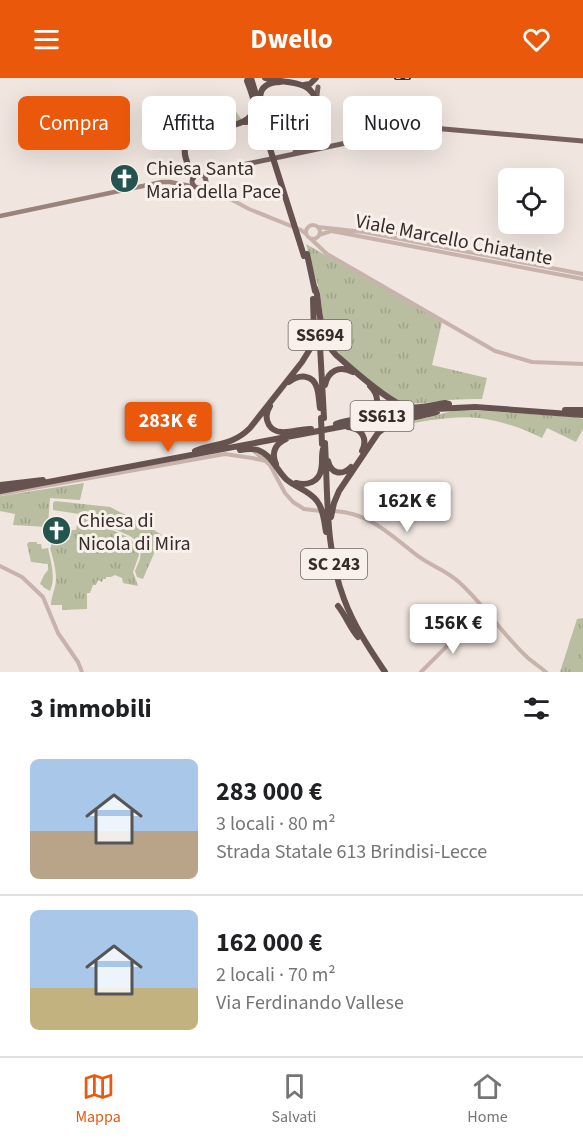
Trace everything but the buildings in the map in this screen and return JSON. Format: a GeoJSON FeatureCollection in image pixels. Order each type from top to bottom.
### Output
{"type":"FeatureCollection","features":[{"type":"Feature","properties":{"kind":"highway","name":"SS694"},"geometry":{"type":"LineString","coordinates":[[249,78],[255,96]]}},
{"type":"Feature","properties":{"kind":"highway"},"geometry":{"type":"LineString","coordinates":[[193,179],[185,148],[190,138],[242,122],[250,117],[254,109],[247,81],[249,78]]}},
{"type":"Feature","properties":{"kind":"highway"},"geometry":{"type":"LineString","coordinates":[[265,78],[307,86],[314,84],[318,87]]}},
{"type":"Feature","properties":{"kind":"highway"},"geometry":{"type":"LineString","coordinates":[[307,86],[316,78]]}},
{"type":"Feature","properties":{"kind":"highway"},"geometry":{"type":"LineString","coordinates":[[259,96],[261,89],[268,83],[280,82]]}},
{"type":"Feature","properties":{"kind":"highway"},"geometry":{"type":"LineString","coordinates":[[307,86],[315,96]]}},
{"type":"Feature","properties":{"kind":"highway"},"geometry":{"type":"LineString","coordinates":[[242,122],[253,122],[261,128],[272,155]]}},
{"type":"Feature","properties":{"kind":"highway","name":"SS694"},"geometry":{"type":"LineString","coordinates":[[271,150],[305,255],[314,299],[322,410]]}},
{"type":"Feature","properties":{"kind":"highway","name":"SS694"},"geometry":{"type":"LineString","coordinates":[[273,150],[315,288],[322,418]]}},
{"type":"Feature","properties":{"kind":"highway"},"geometry":{"type":"LineString","coordinates":[[189,169],[203,179]]}},
{"type":"Feature","properties":{"kind":"highway"},"geometry":{"type":"LineString","coordinates":[[315,288],[325,338],[340,358],[398,404],[415,407],[449,404]]}},
{"type":"Feature","properties":{"kind":"highway"},"geometry":{"type":"LineString","coordinates":[[194,453],[228,443],[242,435],[302,362],[310,349],[313,338],[314,299]]}},
{"type":"Feature","properties":{"kind":"highway"},"geometry":{"type":"LineString","coordinates":[[322,410],[325,381],[338,369],[351,371],[373,389],[377,401],[371,414],[333,427]]}},
{"type":"Feature","properties":{"kind":"highway"},"geometry":{"type":"LineString","coordinates":[[312,431],[278,432],[270,427],[266,419],[267,411],[289,382],[302,376],[310,378],[317,385],[322,410]]}},
{"type":"Feature","properties":{"kind":"highway","name":"SS613"},"geometry":{"type":"LineString","coordinates":[[0,489],[449,404],[482,404],[582,413]]}},
{"type":"Feature","properties":{"kind":"highway","name":"SS613"},"geometry":{"type":"LineString","coordinates":[[333,427],[435,409],[467,407],[582,413]]}},
{"type":"Feature","properties":{"kind":"highway"},"geometry":{"type":"LineString","coordinates":[[329,541],[331,514],[336,496],[381,430],[394,423],[449,410],[489,407]]}},
{"type":"Feature","properties":{"kind":"highway","name":"SC 243"},"geometry":{"type":"LineString","coordinates":[[322,418],[329,541],[336,583],[344,608],[358,637],[383,670]]}},
{"type":"Feature","properties":{"kind":"highway"},"geometry":{"type":"LineString","coordinates":[[324,446],[330,467],[335,472],[342,473],[351,468],[364,445],[363,434],[355,428],[333,427]]}},
{"type":"Feature","properties":{"kind":"highway"},"geometry":{"type":"LineString","coordinates":[[312,431],[284,440],[277,445],[274,452],[276,464],[295,483],[309,484],[318,477],[321,471],[324,446]]}},
{"type":"Feature","properties":{"kind":"highway"},"geometry":{"type":"LineString","coordinates":[[194,453],[256,449],[265,454],[287,480],[307,491],[320,505],[329,541]]}},
{"type":"Feature","properties":{"kind":"highway","name":"SS613"},"geometry":{"type":"LineString","coordinates":[[0,489],[194,453]]}},
{"type":"Feature","properties":{"kind":"highway","name":"SC 243"},"geometry":{"type":"LineString","coordinates":[[329,541],[344,600],[361,636],[383,670]]}},
{"type":"Feature","properties":{"kind":"highway"},"geometry":{"type":"LineString","coordinates":[[338,606],[358,637]]}},
{"type":"Feature","properties":{"kind":"main road"},"geometry":{"type":"LineString","coordinates":[[317,96],[318,87]]}},
{"type":"Feature","properties":{"kind":"main road"},"geometry":{"type":"LineString","coordinates":[[331,146],[417,128],[583,141]]}},
{"type":"Feature","properties":{"kind":"main road"},"geometry":{"type":"LineString","coordinates":[[331,144],[338,144]]}},
{"type":"Feature","properties":{"kind":"main road"},"geometry":{"type":"LineString","coordinates":[[292,154],[297,150]]}},
{"type":"Feature","properties":{"kind":"main road"},"geometry":{"type":"LineString","coordinates":[[0,216],[162,182],[199,188],[203,179],[219,170],[312,150]]}},
{"type":"Feature","properties":{"kind":"main road"},"geometry":{"type":"LineString","coordinates":[[181,184],[188,183],[195,175],[203,179]]}},
{"type":"Feature","properties":{"kind":"main road"},"geometry":{"type":"LineString","coordinates":[[193,179],[192,183],[195,187]]}},
{"type":"Feature","properties":{"kind":"street"},"geometry":{"type":"LineString","coordinates":[[203,179],[207,187],[240,205],[306,234],[322,251],[495,351],[535,362],[583,364]]}},
{"type":"Feature","properties":{"kind":"street","name":"Viale Marcello Chiatante"},"geometry":{"type":"LineString","coordinates":[[292,227],[307,228],[313,225],[337,228],[583,274]]}},
{"type":"Feature","properties":{"kind":"street"},"geometry":{"type":"LineString","coordinates":[[318,227],[322,251]]}},
{"type":"Feature","properties":{"kind":"street"},"geometry":{"type":"LineString","coordinates":[[306,234],[307,228]]}},
{"type":"Feature","properties":{"kind":"street","name":"Viale Marcello Chiatante"},"geometry":{"type":"LineString","coordinates":[[311,239],[331,231],[583,279]]}},
{"type":"Feature","properties":{"kind":"street"},"geometry":{"type":"LineString","coordinates":[[240,450],[250,450],[255,457]]}},
{"type":"Feature","properties":{"kind":"street"},"geometry":{"type":"LineString","coordinates":[[0,489],[86,480],[225,454],[255,457],[266,461],[293,502],[303,509],[321,512]]}},
{"type":"Feature","properties":{"kind":"street"},"geometry":{"type":"LineString","coordinates":[[335,511],[352,512],[384,529],[418,556],[452,575],[528,658],[546,672]]}},
{"type":"Feature","properties":{"kind":"street"},"geometry":{"type":"LineString","coordinates":[[0,566],[22,577],[43,597],[58,633],[78,662],[82,672]]}},
{"type":"Feature","properties":{"kind":"street"},"geometry":{"type":"LineString","coordinates":[[474,598],[477,607],[476,617]]}},
{"type":"Feature","properties":{"kind":"street"},"geometry":{"type":"LineString","coordinates":[[421,672],[484,610]]}},
{"type":"Feature","properties":{"kind":"street"},"geometry":{"type":"LineString","coordinates":[[476,617],[486,616],[493,619]]}},
{"type":"Feature","properties":{"kind":"green space"},"geometry":{"type":"Polygon","coordinates":[[[236,112],[242,120],[236,122],[236,112]]]}},
{"type":"Feature","properties":{"kind":"green space"},"geometry":{"type":"Polygon","coordinates":[[[306,244],[442,322],[432,365],[487,378],[482,399],[419,403],[398,401],[391,398],[342,357],[330,344],[324,326],[320,293],[306,244]]]}},
{"type":"Feature","properties":{"kind":"green space"},"geometry":{"type":"Polygon","coordinates":[[[456,410],[575,417],[583,419],[583,429],[576,442],[547,428],[542,438],[511,425],[469,417],[395,426],[456,410]]]}},
{"type":"Feature","properties":{"kind":"green space"},"geometry":{"type":"Polygon","coordinates":[[[84,483],[80,500],[50,498],[47,527],[13,525],[15,514],[0,511],[0,496],[84,483]]]}},
{"type":"Feature","properties":{"kind":"green space"},"geometry":{"type":"Polygon","coordinates":[[[55,501],[110,507],[162,535],[143,579],[137,577],[135,571],[141,550],[134,539],[94,520],[129,538],[137,546],[139,555],[133,572],[138,586],[123,583],[122,578],[115,575],[106,577],[102,582],[98,580],[96,585],[93,585],[90,593],[87,593],[87,609],[62,610],[62,605],[51,605],[56,579],[50,548],[51,535],[59,534],[60,538],[69,540],[70,530],[76,530],[79,514],[53,510],[55,501]]]}},
{"type":"Feature","properties":{"kind":"green space"},"geometry":{"type":"Polygon","coordinates":[[[29,542],[41,544],[42,549],[48,548],[53,575],[50,591],[40,584],[48,570],[48,564],[31,562],[27,544],[29,542]]]}},
{"type":"Feature","properties":{"kind":"green space"},"geometry":{"type":"Polygon","coordinates":[[[583,618],[583,672],[560,672],[577,619],[583,618]]]}},
{"type":"Feature","properties":{"kind":"railway"},"geometry":{"type":"LineString","coordinates":[[396,78],[409,78]]}},
{"type":"Feature","properties":{"kind":"place","name":"Chiesa Santa Maria della Pace"},"geometry":{"type":"Point","coordinates":[125,179]}},
{"type":"Feature","properties":{"kind":"place","name":"Chiesa di Nicola di Mira"},"geometry":{"type":"Point","coordinates":[57,531]}}]}
